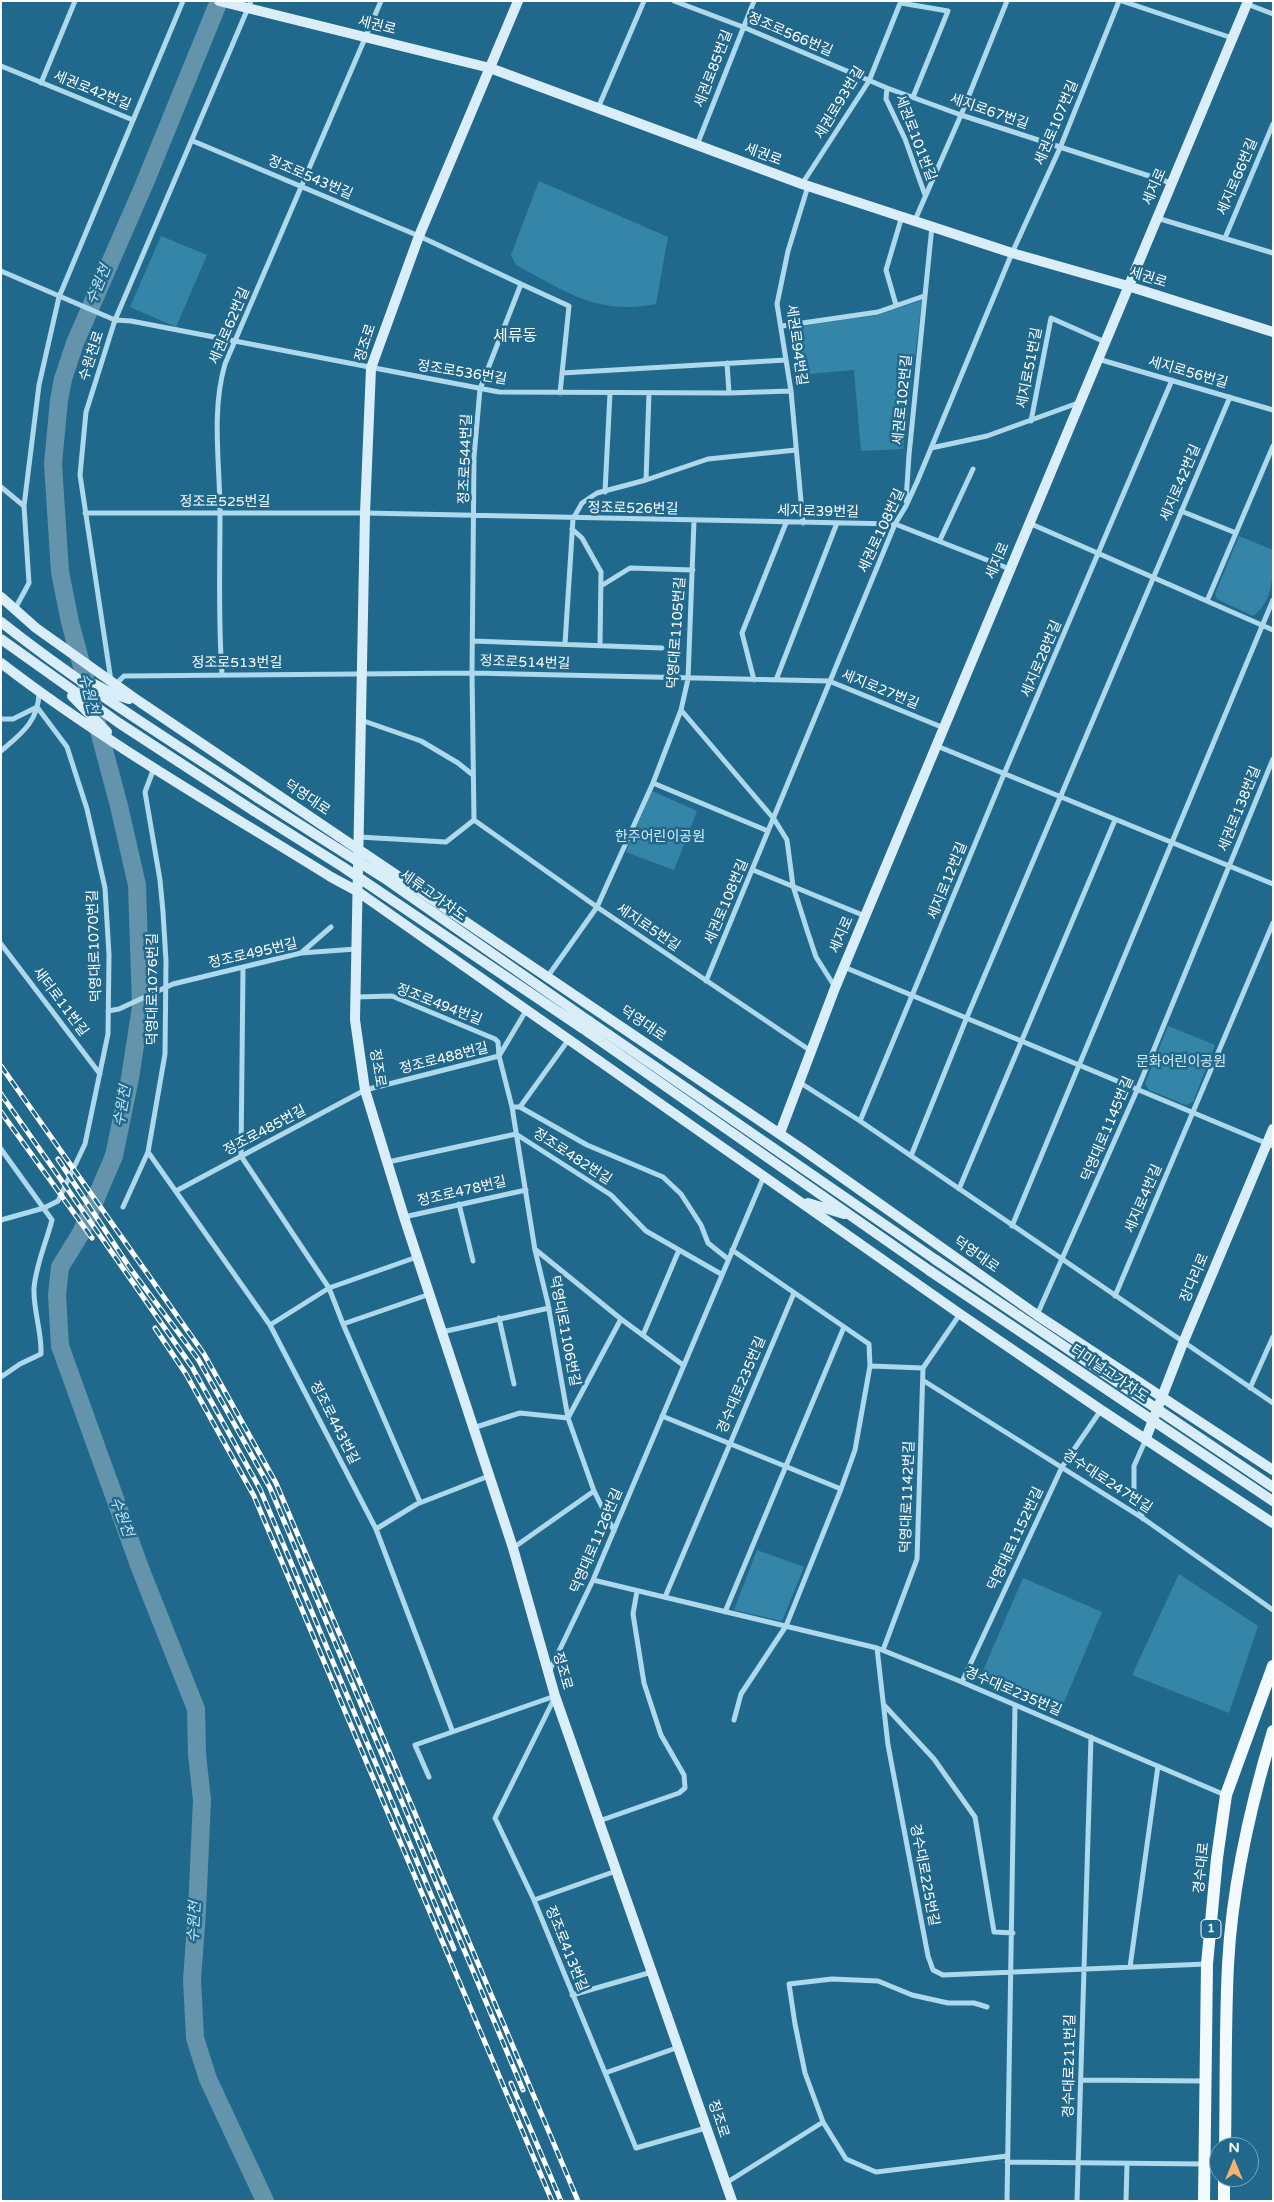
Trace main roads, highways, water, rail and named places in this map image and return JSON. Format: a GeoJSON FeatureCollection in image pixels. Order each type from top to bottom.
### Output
{"type":"FeatureCollection","features":[{"type":"Feature","properties":{"kind":"main road","name":"세권로"},"geometry":{"type":"LineString","coordinates":[[219,1],[247,6],[366,38],[490,68],[805,185],[1012,253],[1128,286],[1273,332]]}},
{"type":"Feature","properties":{"kind":"main road","name":"정조로"},"geometry":{"type":"LineString","coordinates":[[518,1],[419,236],[371,368],[365,513],[360,849],[357,891],[355,1020],[366,1090],[387,1162],[513,1548],[555,1696],[732,2201]]}},
{"type":"Feature","properties":{"kind":"main road","name":"세지로"},"geometry":{"type":"LineString","coordinates":[[780,1133],[835,988],[1247,2]]}},
{"type":"Feature","properties":{"kind":"main road"},"geometry":{"type":"LineString","coordinates":[[1,597],[36,628],[112,685]]}},
{"type":"Feature","properties":{"kind":"main road"},"geometry":{"type":"LineString","coordinates":[[1,622],[51,660],[112,685]]}},
{"type":"Feature","properties":{"kind":"main road"},"geometry":{"type":"LineString","coordinates":[[1,639],[57,681],[124,749]]}},
{"type":"Feature","properties":{"kind":"main road","name":"세류고가차도"},"geometry":{"type":"LineString","coordinates":[[51,660],[114,705],[384,878],[586,1024]]}},
{"type":"Feature","properties":{"kind":"main road"},"geometry":{"type":"LineString","coordinates":[[1,663],[39,692],[124,749],[331,877],[357,891],[960,1314],[1101,1410],[1273,1523]]}},
{"type":"Feature","properties":{"kind":"main road","name":"세류고가차도"},"geometry":{"type":"LineString","coordinates":[[57,681],[254,811],[586,1024]]}},
{"type":"Feature","properties":{"kind":"main road","name":"덕영대로"},"geometry":{"type":"LineString","coordinates":[[112,685],[360,849],[780,1133],[1038,1315],[1273,1470]]}},
{"type":"Feature","properties":{"kind":"main road","name":"덕영대로"},"geometry":{"type":"LineString","coordinates":[[586,1024],[858,1213],[936,1260]]}},
{"type":"Feature","properties":{"kind":"main road","name":"장다리로"},"geometry":{"type":"LineString","coordinates":[[1146,1438],[1183,1343],[1270,1144],[1273,1129]]}},
{"type":"Feature","properties":{"kind":"main road"},"geometry":{"type":"LineString","coordinates":[[823,1164],[858,1213]]}},
{"type":"Feature","properties":{"kind":"main road"},"geometry":{"type":"LineString","coordinates":[[798,1200],[858,1213]]}},
{"type":"Feature","properties":{"kind":"main road","name":"덕영대로"},"geometry":{"type":"LineString","coordinates":[[858,1213],[930,1271]]}},
{"type":"Feature","properties":{"kind":"main road","name":"터미널고가차도"},"geometry":{"type":"LineString","coordinates":[[936,1260],[1273,1487]]}},
{"type":"Feature","properties":{"kind":"main road","name":"터미널고가차도"},"geometry":{"type":"LineString","coordinates":[[930,1271],[1273,1501]]}},
{"type":"Feature","properties":{"kind":"main road","name":"경수대로"},"geometry":{"type":"LineString","coordinates":[[1204,2201],[1208,1964],[1217,1858],[1226,1795],[1273,1666]]}},
{"type":"Feature","properties":{"kind":"main road","name":"1"},"geometry":{"type":"LineString","coordinates":[[1225,2137],[1228,1964],[1240,1866],[1254,1796],[1273,1730]]}},
{"type":"Feature","properties":{"kind":"main road"},"geometry":{"type":"LineString","coordinates":[[1224,2187],[1224,2201]]}},
{"type":"Feature","properties":{"kind":"waterway","name":"수원천"},"geometry":{"type":"LineString","coordinates":[[219,1],[144,185],[75,343],[63,379],[59,400],[53,464],[60,572],[70,622],[119,806],[137,885],[141,1007],[130,1078],[114,1156],[81,1233],[60,1267],[57,1295],[60,1346],[140,1568],[196,1709],[197,1754],[202,1800],[192,1980],[195,2038],[208,2079],[265,2201]]}},
{"type":"Feature","properties":{"kind":"railway"},"geometry":{"type":"LineString","coordinates":[[1,1066],[204,1354],[276,1483],[578,2201]]}},
{"type":"Feature","properties":{"kind":"railway"},"geometry":{"type":"LineString","coordinates":[[1,1094],[192,1367],[260,1489],[454,1949]]}},
{"type":"Feature","properties":{"kind":"railway"},"geometry":{"type":"LineString","coordinates":[[1,1112],[92,1238]]}},
{"type":"Feature","properties":{"kind":"railway"},"geometry":{"type":"LineString","coordinates":[[58,1159],[130,1268],[198,1359],[270,1488],[523,2090]]}},
{"type":"Feature","properties":{"kind":"railway"},"geometry":{"type":"LineString","coordinates":[[155,1328],[186,1374],[254,1496],[552,2201]]}},
{"type":"Feature","properties":{"kind":"railway"},"geometry":{"type":"LineString","coordinates":[[511,2083],[561,2201]]}},
{"type":"Feature","properties":{"kind":"district","name":"세류동"},"geometry":{"type":"Point","coordinates":[515,337]}},
{"type":"Feature","properties":{"kind":"park label","name":"한주어린이공원"},"geometry":{"type":"Point","coordinates":[660,837]}},
{"type":"Feature","properties":{"kind":"park label","name":"문화어린이공원"},"geometry":{"type":"Point","coordinates":[1181,1062]}}]}
